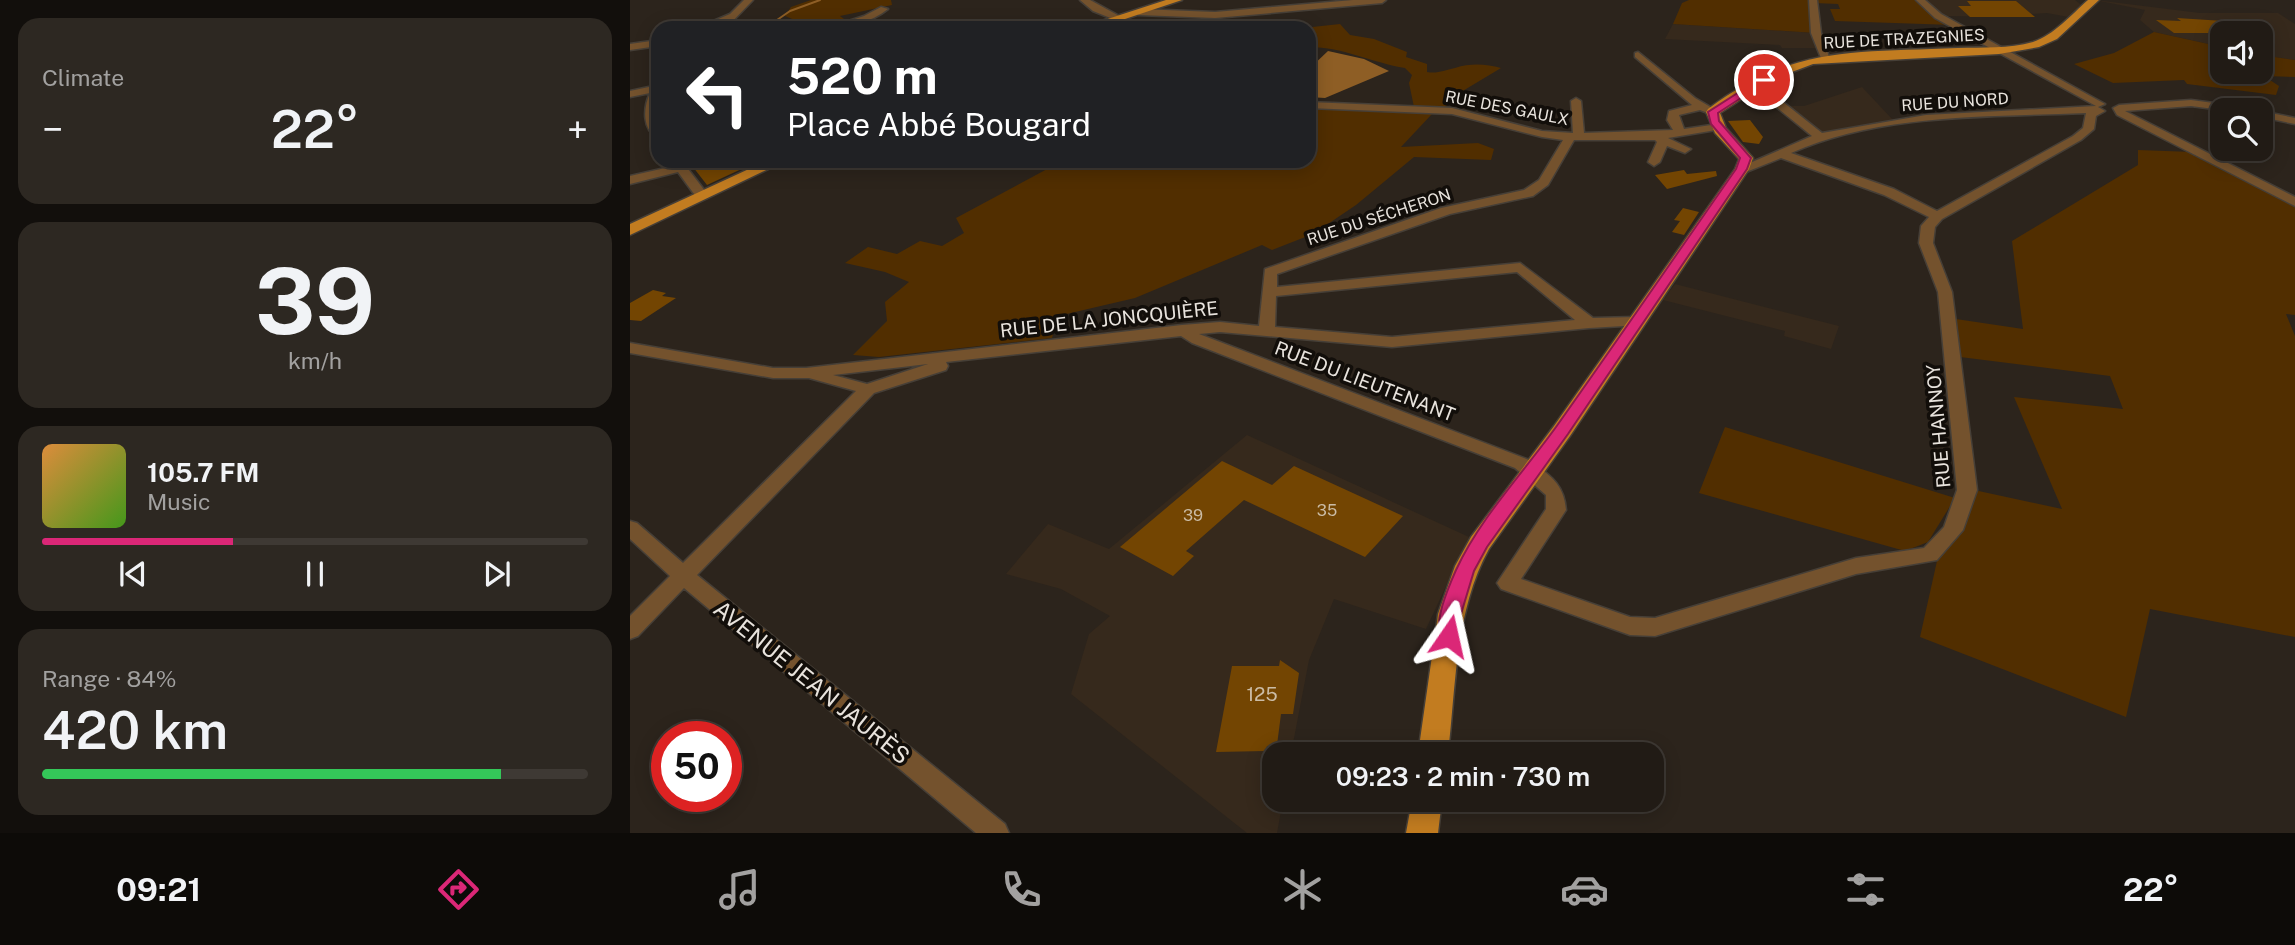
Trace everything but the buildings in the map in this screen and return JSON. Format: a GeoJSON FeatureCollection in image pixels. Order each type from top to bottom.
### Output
{"type":"FeatureCollection","features":[{"type":"Feature","properties":{"kind":"main road"},"geometry":{"type":"LineString","coordinates":[[1108,21],[1177,0]]}},
{"type":"Feature","properties":{"kind":"main road","name":"RUE DE TRAZEGNIES"},"geometry":{"type":"LineString","coordinates":[[1706,109],[1741,93],[1787,66],[1826,58],[1999,50],[2035,45],[2053,37],[2094,0]]}},
{"type":"Feature","properties":{"kind":"main road"},"geometry":{"type":"LineString","coordinates":[[1435,742],[1451,614],[1465,571],[1480,543],[1742,169],[1746,158],[1706,109]]}},
{"type":"Feature","properties":{"kind":"main road"},"geometry":{"type":"LineString","coordinates":[[630,230],[762,168]]}},
{"type":"Feature","properties":{"kind":"main road"},"geometry":{"type":"LineString","coordinates":[[1422,833],[1425,812]]}},
{"type":"Feature","properties":{"kind":"street"},"geometry":{"type":"LineString","coordinates":[[728,21],[749,0]]}},
{"type":"Feature","properties":{"kind":"street"},"geometry":{"type":"LineString","coordinates":[[1084,0],[1096,9],[1118,18]]}},
{"type":"Feature","properties":{"kind":"street"},"geometry":{"type":"LineString","coordinates":[[1139,12],[1215,15],[1381,0]]}},
{"type":"Feature","properties":{"kind":"street"},"geometry":{"type":"LineString","coordinates":[[1812,0],[1816,33],[1826,58]]}},
{"type":"Feature","properties":{"kind":"street"},"geometry":{"type":"LineString","coordinates":[[1920,0],[1938,16],[2097,108],[2120,111],[2191,103],[2210,106]]}},
{"type":"Feature","properties":{"kind":"street"},"geometry":{"type":"LineString","coordinates":[[851,21],[884,9]]}},
{"type":"Feature","properties":{"kind":"street"},"geometry":{"type":"LineString","coordinates":[[1297,9],[1317,10],[1326,17]]}},
{"type":"Feature","properties":{"kind":"street"},"geometry":{"type":"LineString","coordinates":[[718,21],[735,14]]}},
{"type":"Feature","properties":{"kind":"street"},"geometry":{"type":"LineString","coordinates":[[630,47],[651,44]]}},
{"type":"Feature","properties":{"kind":"street"},"geometry":{"type":"LineString","coordinates":[[1638,55],[1656,68],[1675,91],[1706,109]]}},
{"type":"Feature","properties":{"kind":"street"},"geometry":{"type":"LineString","coordinates":[[630,94],[651,90]]}},
{"type":"Feature","properties":{"kind":"street"},"geometry":{"type":"LineString","coordinates":[[1741,93],[1779,104],[1820,137]]}},
{"type":"Feature","properties":{"kind":"street"},"geometry":{"type":"LineString","coordinates":[[651,99],[651,123]]}},
{"type":"Feature","properties":{"kind":"street"},"geometry":{"type":"LineString","coordinates":[[1575,137],[1576,101]]}},
{"type":"Feature","properties":{"kind":"street","name":"RUE DES GAULX"},"geometry":{"type":"LineString","coordinates":[[1316,106],[1452,111],[1542,134],[1575,137],[1659,137],[1718,127]]}},
{"type":"Feature","properties":{"kind":"street"},"geometry":{"type":"LineString","coordinates":[[1782,154],[1889,192],[1937,216],[2077,138],[2088,129],[2091,114],[2097,108]]}},
{"type":"Feature","properties":{"kind":"street","name":"RUE DU NORD"},"geometry":{"type":"LineString","coordinates":[[1742,169],[1820,137],[1897,121],[2097,108]]}},
{"type":"Feature","properties":{"kind":"street"},"geometry":{"type":"LineString","coordinates":[[1680,132],[1673,113],[1706,109]]}},
{"type":"Feature","properties":{"kind":"street"},"geometry":{"type":"LineString","coordinates":[[2120,111],[2295,202]]}},
{"type":"Feature","properties":{"kind":"street"},"geometry":{"type":"LineString","coordinates":[[2273,116],[2295,121]]}},
{"type":"Feature","properties":{"kind":"street","name":"RUE DU SÉCHERON"},"geometry":{"type":"LineString","coordinates":[[1267,330],[1270,272],[1446,211],[1528,193],[1544,181],[1575,137]]}},
{"type":"Feature","properties":{"kind":"street"},"geometry":{"type":"LineString","coordinates":[[1654,162],[1663,141],[1659,137]]}},
{"type":"Feature","properties":{"kind":"street","name":"RUE DES GAULX"},"geometry":{"type":"LineString","coordinates":[[1659,137],[1685,149]]}},
{"type":"Feature","properties":{"kind":"street"},"geometry":{"type":"LineString","coordinates":[[630,180],[668,168]]}},
{"type":"Feature","properties":{"kind":"street"},"geometry":{"type":"LineString","coordinates":[[680,168],[702,195]]}},
{"type":"Feature","properties":{"kind":"street","name":"RUE HANNOY"},"geometry":{"type":"LineString","coordinates":[[1532,471],[1555,494],[1556,510],[1508,583],[1630,626],[1655,627],[1856,566],[1930,555],[1953,530],[1967,490],[1945,292],[1926,243],[1928,226],[1937,216]]}},
{"type":"Feature","properties":{"kind":"street"},"geometry":{"type":"LineString","coordinates":[[1270,292],[1520,267],[1589,323]]}},
{"type":"Feature","properties":{"kind":"street","name":"RUE DE LA JONCQUIÈRE"},"geometry":{"type":"LineString","coordinates":[[630,348],[773,373],[806,373],[1220,327],[1392,342],[1589,323],[1636,322]]}},
{"type":"Feature","properties":{"kind":"street","name":"RUE DU LIEUTENANT"},"geometry":{"type":"LineString","coordinates":[[1182,330],[1198,340],[1522,464],[1532,471]]}},
{"type":"Feature","properties":{"kind":"street"},"geometry":{"type":"LineString","coordinates":[[630,630],[868,389],[976,354]]}},
{"type":"Feature","properties":{"kind":"street"},"geometry":{"type":"LineString","coordinates":[[806,373],[868,389]]}},
{"type":"Feature","properties":{"kind":"street","name":"AVENUE JEAN JAURÈS"},"geometry":{"type":"LineString","coordinates":[[630,528],[684,576],[996,833]]}},
{"type":"Feature","properties":{"kind":"shaded area"},"geometry":{"type":"Polygon","coordinates":[[[811,0],[891,0],[892,5],[840,16],[844,19],[837,21],[797,21],[785,16],[791,7],[811,0]]]}},
{"type":"Feature","properties":{"kind":"shaded area"},"geometry":{"type":"Polygon","coordinates":[[[1689,0],[1920,0],[1953,25],[1835,21],[1830,9],[1840,9],[1838,4],[1814,3],[1816,33],[1673,24],[1682,3],[1689,0]]]}},
{"type":"Feature","properties":{"kind":"shaded area"},"geometry":{"type":"Polygon","coordinates":[[[1920,0],[2075,0],[2085,8],[2074,18],[2047,13],[2032,14],[2035,17],[1938,16],[1920,0]]]}},
{"type":"Feature","properties":{"kind":"shaded area"},"geometry":{"type":"Polygon","coordinates":[[[2095,0],[2200,13],[2278,13],[2295,24],[2295,60],[2273,57],[2273,21],[2210,21],[2210,44],[2154,32],[2140,20],[2145,10],[2095,0]]]}},
{"type":"Feature","properties":{"kind":"shaded area"},"geometry":{"type":"Polygon","coordinates":[[[1340,24],[1350,35],[1374,39],[1407,52],[1406,57],[1427,64],[1427,72],[1473,65],[1501,68],[1461,92],[1444,108],[1414,107],[1409,83],[1412,75],[1405,68],[1346,52],[1316,48],[1316,27],[1340,24]]]}},
{"type":"Feature","properties":{"kind":"shaded area"},"geometry":{"type":"Polygon","coordinates":[[[1673,24],[1816,33],[1821,48],[1782,48],[1780,45],[1665,39],[1673,24]]]}},
{"type":"Feature","properties":{"kind":"shaded area"},"geometry":{"type":"Polygon","coordinates":[[[2154,32],[2210,44],[2210,84],[2273,82],[2279,86],[2276,95],[2187,84],[2184,80],[2113,83],[2074,64],[2114,53],[2154,32]]]}},
{"type":"Feature","properties":{"kind":"shaded area"},"geometry":{"type":"Polygon","coordinates":[[[1328,51],[1364,59],[1389,71],[1325,98],[1316,97],[1316,62],[1328,51]]]}},
{"type":"Feature","properties":{"kind":"shaded area"},"geometry":{"type":"Polygon","coordinates":[[[2273,57],[2295,60],[2295,77],[2273,76],[2273,57]]]}},
{"type":"Feature","properties":{"kind":"shaded area"},"geometry":{"type":"Polygon","coordinates":[[[1862,87],[1893,120],[1825,134],[1801,119],[1789,106],[1804,106],[1862,87]]]}},
{"type":"Feature","properties":{"kind":"shaded area"},"geometry":{"type":"Polygon","coordinates":[[[1316,107],[1432,114],[1401,147],[1478,143],[1494,149],[1491,160],[1414,157],[1356,205],[1313,234],[1272,250],[1262,245],[1135,298],[1058,316],[1052,338],[879,357],[853,355],[887,321],[885,302],[909,282],[885,272],[845,263],[868,247],[897,254],[920,241],[942,246],[964,233],[956,218],[1049,168],[1316,168],[1316,107]]]}},
{"type":"Feature","properties":{"kind":"shaded area"},"geometry":{"type":"Polygon","coordinates":[[[2138,150],[2193,152],[2295,205],[2295,315],[2286,314],[2295,336],[2295,637],[2150,609],[2126,717],[1920,637],[1937,561],[1974,490],[2062,509],[2014,397],[2123,409],[2110,376],[1960,357],[1956,319],[2023,329],[2012,241],[2138,165],[2138,150]]]}},
{"type":"Feature","properties":{"kind":"shaded area"},"geometry":{"type":"Polygon","coordinates":[[[1675,284],[1839,326],[1831,349],[1784,336],[1785,331],[1663,300],[1675,284]]]}},
{"type":"Feature","properties":{"kind":"shaded area"},"geometry":{"type":"Polygon","coordinates":[[[1725,427],[1955,498],[1928,542],[1905,551],[1699,493],[1725,427]]]}},
{"type":"Feature","properties":{"kind":"shaded area"},"geometry":{"type":"Polygon","coordinates":[[[1247,435],[1469,537],[1426,629],[1334,599],[1309,660],[1293,742],[1262,742],[1262,812],[1281,812],[1277,833],[1247,833],[1071,694],[1089,634],[1110,616],[1061,589],[1006,574],[1048,524],[1109,549],[1247,435]]]}},
{"type":"Feature","properties":{"kind":"waterway"},"geometry":{"type":"LineString","coordinates":[[772,21],[820,0]]}},
{"type":"Feature","properties":{"kind":"route"},"geometry":{"type":"LineString","coordinates":[[1449,636],[1451,614],[1465,571],[1480,543],[1562,431],[1742,169],[1746,158],[1714,122],[1713,112],[1764,80]]}}]}
